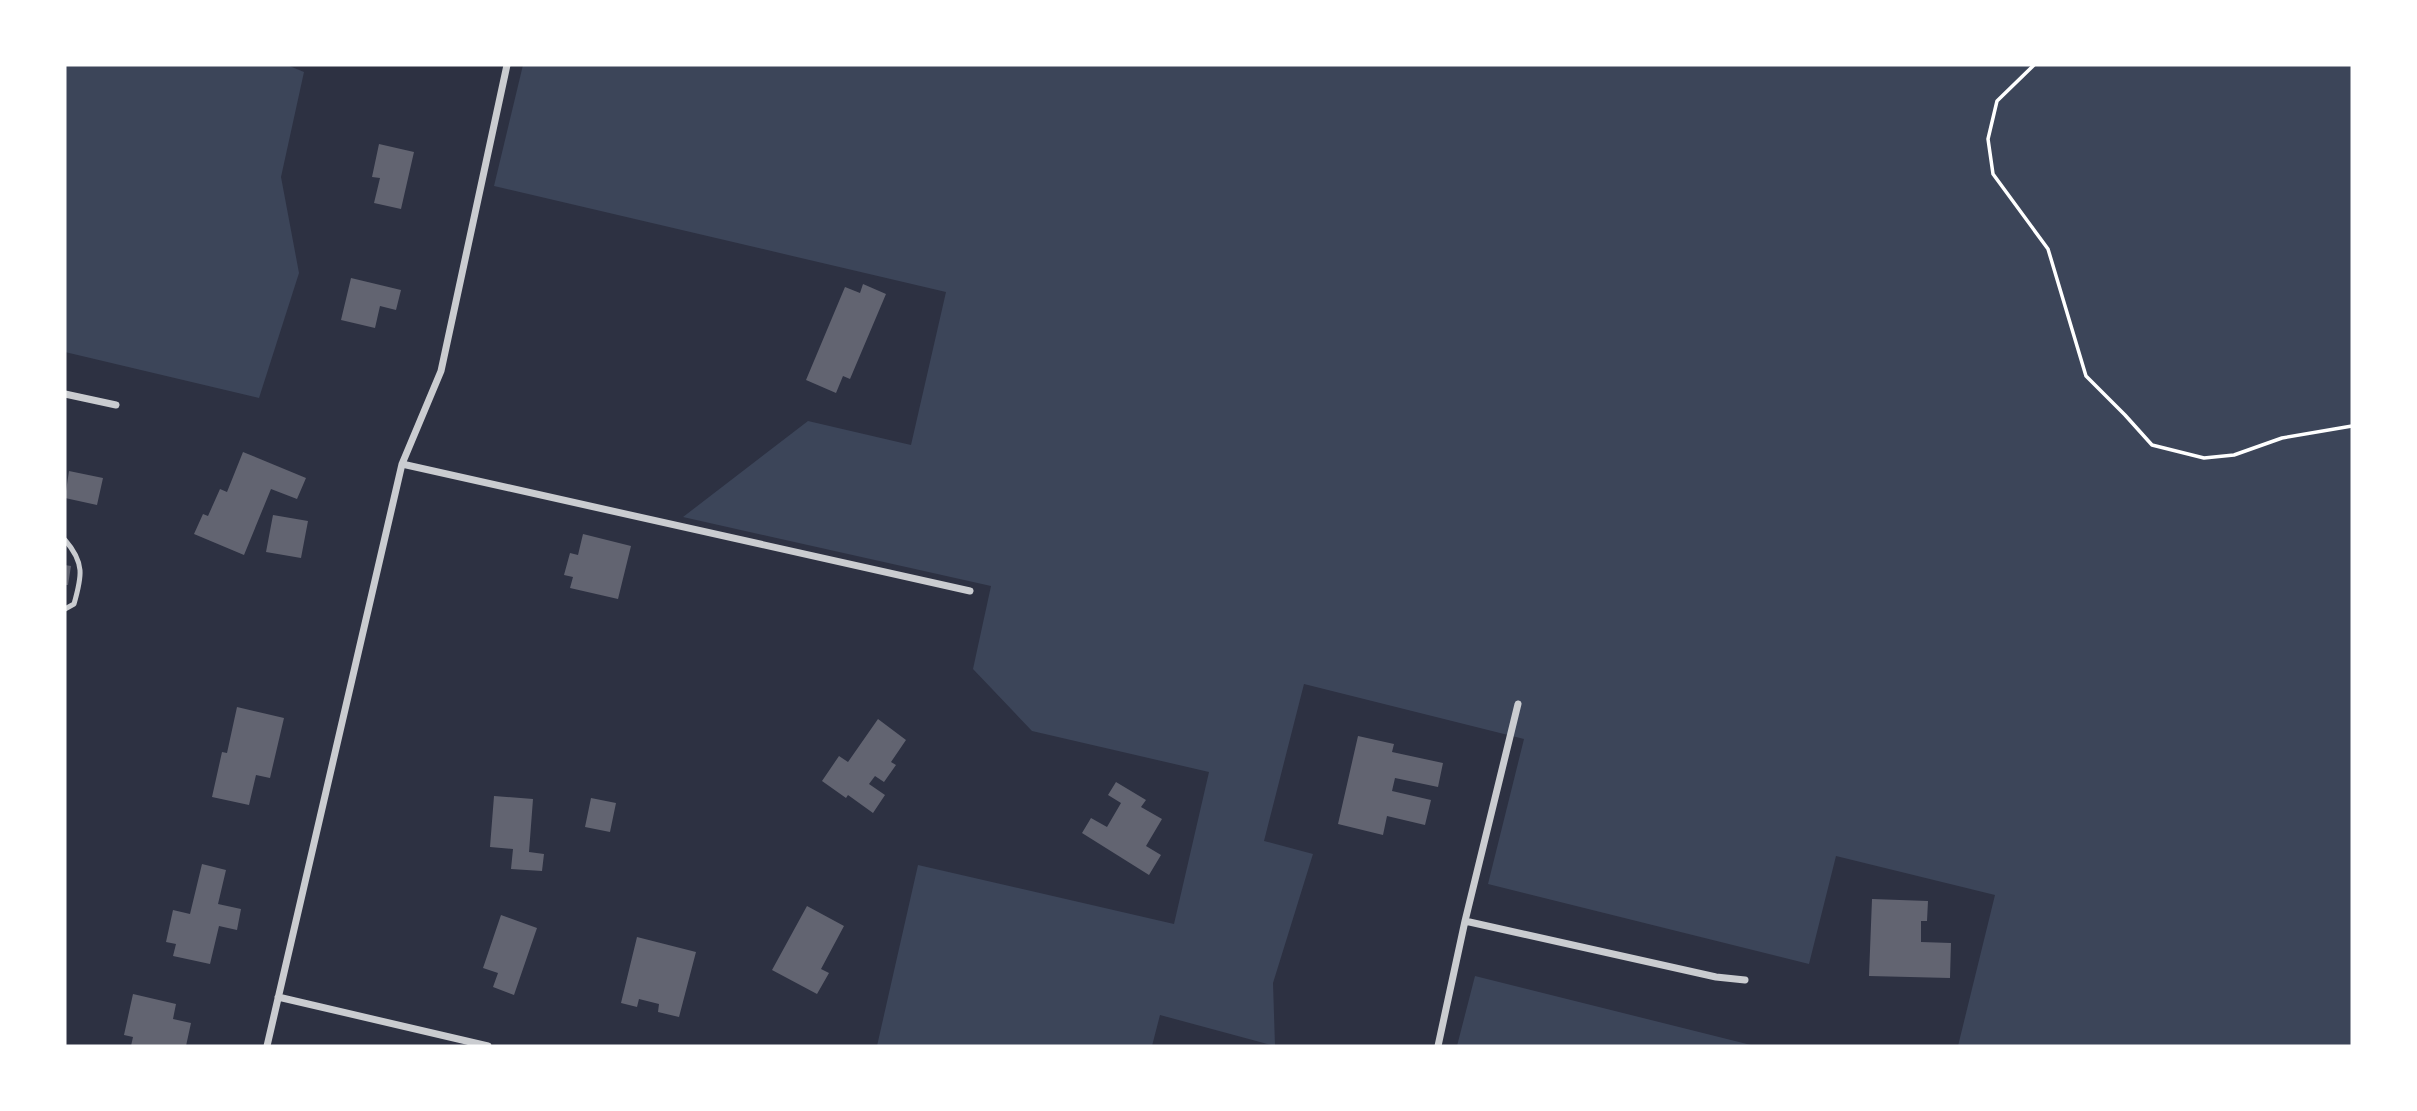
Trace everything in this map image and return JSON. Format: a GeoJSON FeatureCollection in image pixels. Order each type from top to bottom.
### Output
{"type":"FeatureCollection","features":[{"type":"Feature","properties":{"kind":"street"},"geometry":{"type":"LineString","coordinates":[[267,1046],[402,464],[440,371],[507,65]]}},
{"type":"Feature","properties":{"kind":"street"},"geometry":{"type":"LineString","coordinates":[[65,394],[116,405]]}},
{"type":"Feature","properties":{"kind":"street"},"geometry":{"type":"LineString","coordinates":[[402,464],[970,591]]}},
{"type":"Feature","properties":{"kind":"street"},"geometry":{"type":"LineString","coordinates":[[1438,1046],[1465,921],[1518,704]]}},
{"type":"Feature","properties":{"kind":"street"},"geometry":{"type":"LineString","coordinates":[[1465,921],[1716,978],[1745,980]]}},
{"type":"Feature","properties":{"kind":"street"},"geometry":{"type":"LineString","coordinates":[[278,997],[488,1046]]}},
{"type":"Feature","properties":{"kind":"lane"},"geometry":{"type":"LineString","coordinates":[[65,540],[76,553],[81,577],[74,604],[65,610]]}},
{"type":"Feature","properties":{"kind":"path"},"geometry":{"type":"LineString","coordinates":[[2034,65],[1997,101],[1988,139],[1993,174],[2048,249],[2086,376],[2152,446],[2204,458],[2234,455],[2282,438],[2352,426]]}},
{"type":"Feature","properties":{"kind":"shaded area"},"geometry":{"type":"Polygon","coordinates":[[[65,65],[287,65],[304,72],[281,177],[299,273],[259,398],[65,352],[65,65]]]}},
{"type":"Feature","properties":{"kind":"shaded area"},"geometry":{"type":"Polygon","coordinates":[[[523,65],[2352,65],[2352,1046],[1958,1046],[1995,895],[1836,856],[1809,964],[1488,884],[1524,739],[1304,684],[1264,841],[1313,854],[1273,983],[1275,1046],[1160,1015],[1152,1046],[877,1046],[918,865],[1174,924],[1209,772],[1032,731],[973,669],[991,586],[683,517],[808,421],[911,445],[946,292],[494,186],[523,65]]]}},
{"type":"Feature","properties":{"kind":"shaded area"},"geometry":{"type":"Polygon","coordinates":[[[1475,976],[1755,1046],[1457,1046],[1475,976]]]}},
{"type":"Feature","properties":{"kind":"building"},"geometry":{"type":"Polygon","coordinates":[[[379,144],[414,152],[401,209],[374,203],[380,178],[372,177],[379,144]]]}},
{"type":"Feature","properties":{"kind":"building"},"geometry":{"type":"Polygon","coordinates":[[[351,278],[401,290],[396,310],[380,306],[375,328],[341,320],[351,278]]]}},
{"type":"Feature","properties":{"kind":"building"},"geometry":{"type":"Polygon","coordinates":[[[863,284],[886,294],[850,379],[843,376],[836,393],[806,380],[845,287],[860,293],[863,284]]]}},
{"type":"Feature","properties":{"kind":"building"},"geometry":{"type":"Polygon","coordinates":[[[243,452],[306,478],[297,499],[271,489],[244,555],[194,534],[203,514],[208,516],[220,489],[227,492],[243,452]]]}},
{"type":"Feature","properties":{"kind":"building"},"geometry":{"type":"Polygon","coordinates":[[[69,471],[103,478],[97,505],[65,498],[69,471]]]}},
{"type":"Feature","properties":{"kind":"building"},"geometry":{"type":"Polygon","coordinates":[[[273,515],[308,521],[301,558],[266,552],[273,515]]]}},
{"type":"Feature","properties":{"kind":"building"},"geometry":{"type":"Polygon","coordinates":[[[583,534],[631,546],[618,599],[570,588],[573,577],[564,575],[570,553],[578,555],[583,534]]]}},
{"type":"Feature","properties":{"kind":"building"},"geometry":{"type":"Polygon","coordinates":[[[65,565],[71,566],[68,585],[65,585],[65,565]]]}},
{"type":"Feature","properties":{"kind":"building"},"geometry":{"type":"Polygon","coordinates":[[[237,707],[284,718],[270,778],[256,775],[249,805],[212,797],[222,752],[227,753],[237,707]]]}},
{"type":"Feature","properties":{"kind":"building"},"geometry":{"type":"Polygon","coordinates":[[[878,719],[906,740],[891,762],[896,765],[884,782],[875,776],[869,784],[885,795],[873,813],[822,781],[839,756],[848,762],[878,719]]]}},
{"type":"Feature","properties":{"kind":"building"},"geometry":{"type":"Polygon","coordinates":[[[1358,736],[1394,744],[1392,752],[1443,763],[1438,787],[1395,778],[1392,791],[1431,800],[1425,825],[1387,816],[1383,835],[1338,824],[1358,736]]]}},
{"type":"Feature","properties":{"kind":"building"},"geometry":{"type":"Polygon","coordinates":[[[1116,782],[1146,800],[1141,807],[1162,819],[1146,846],[1161,855],[1149,875],[1082,833],[1091,818],[1107,827],[1121,803],[1108,795],[1116,782]]]}},
{"type":"Feature","properties":{"kind":"building"},"geometry":{"type":"Polygon","coordinates":[[[494,796],[533,799],[529,852],[544,854],[542,871],[511,869],[513,849],[490,847],[494,796]]]}},
{"type":"Feature","properties":{"kind":"building"},"geometry":{"type":"Polygon","coordinates":[[[591,798],[616,803],[610,832],[585,827],[591,798]]]}},
{"type":"Feature","properties":{"kind":"building"},"geometry":{"type":"Polygon","coordinates":[[[202,864],[226,870],[218,904],[241,909],[237,930],[219,926],[210,964],[173,956],[176,944],[166,942],[173,910],[190,914],[202,864]]]}},
{"type":"Feature","properties":{"kind":"building"},"geometry":{"type":"Polygon","coordinates":[[[1872,899],[1928,901],[1927,921],[1921,921],[1921,942],[1951,943],[1950,978],[1869,976],[1872,899]]]}},
{"type":"Feature","properties":{"kind":"building"},"geometry":{"type":"Polygon","coordinates":[[[807,906],[844,926],[821,969],[829,973],[817,994],[772,970],[807,906]]]}},
{"type":"Feature","properties":{"kind":"building"},"geometry":{"type":"Polygon","coordinates":[[[501,915],[537,928],[514,995],[493,987],[498,973],[483,968],[501,915]]]}},
{"type":"Feature","properties":{"kind":"building"},"geometry":{"type":"Polygon","coordinates":[[[637,937],[696,952],[679,1017],[658,1012],[659,1004],[639,999],[637,1007],[621,1003],[637,937]]]}},
{"type":"Feature","properties":{"kind":"building"},"geometry":{"type":"Polygon","coordinates":[[[133,994],[176,1004],[173,1019],[191,1023],[186,1046],[131,1046],[133,1037],[124,1035],[133,994]]]}}]}
